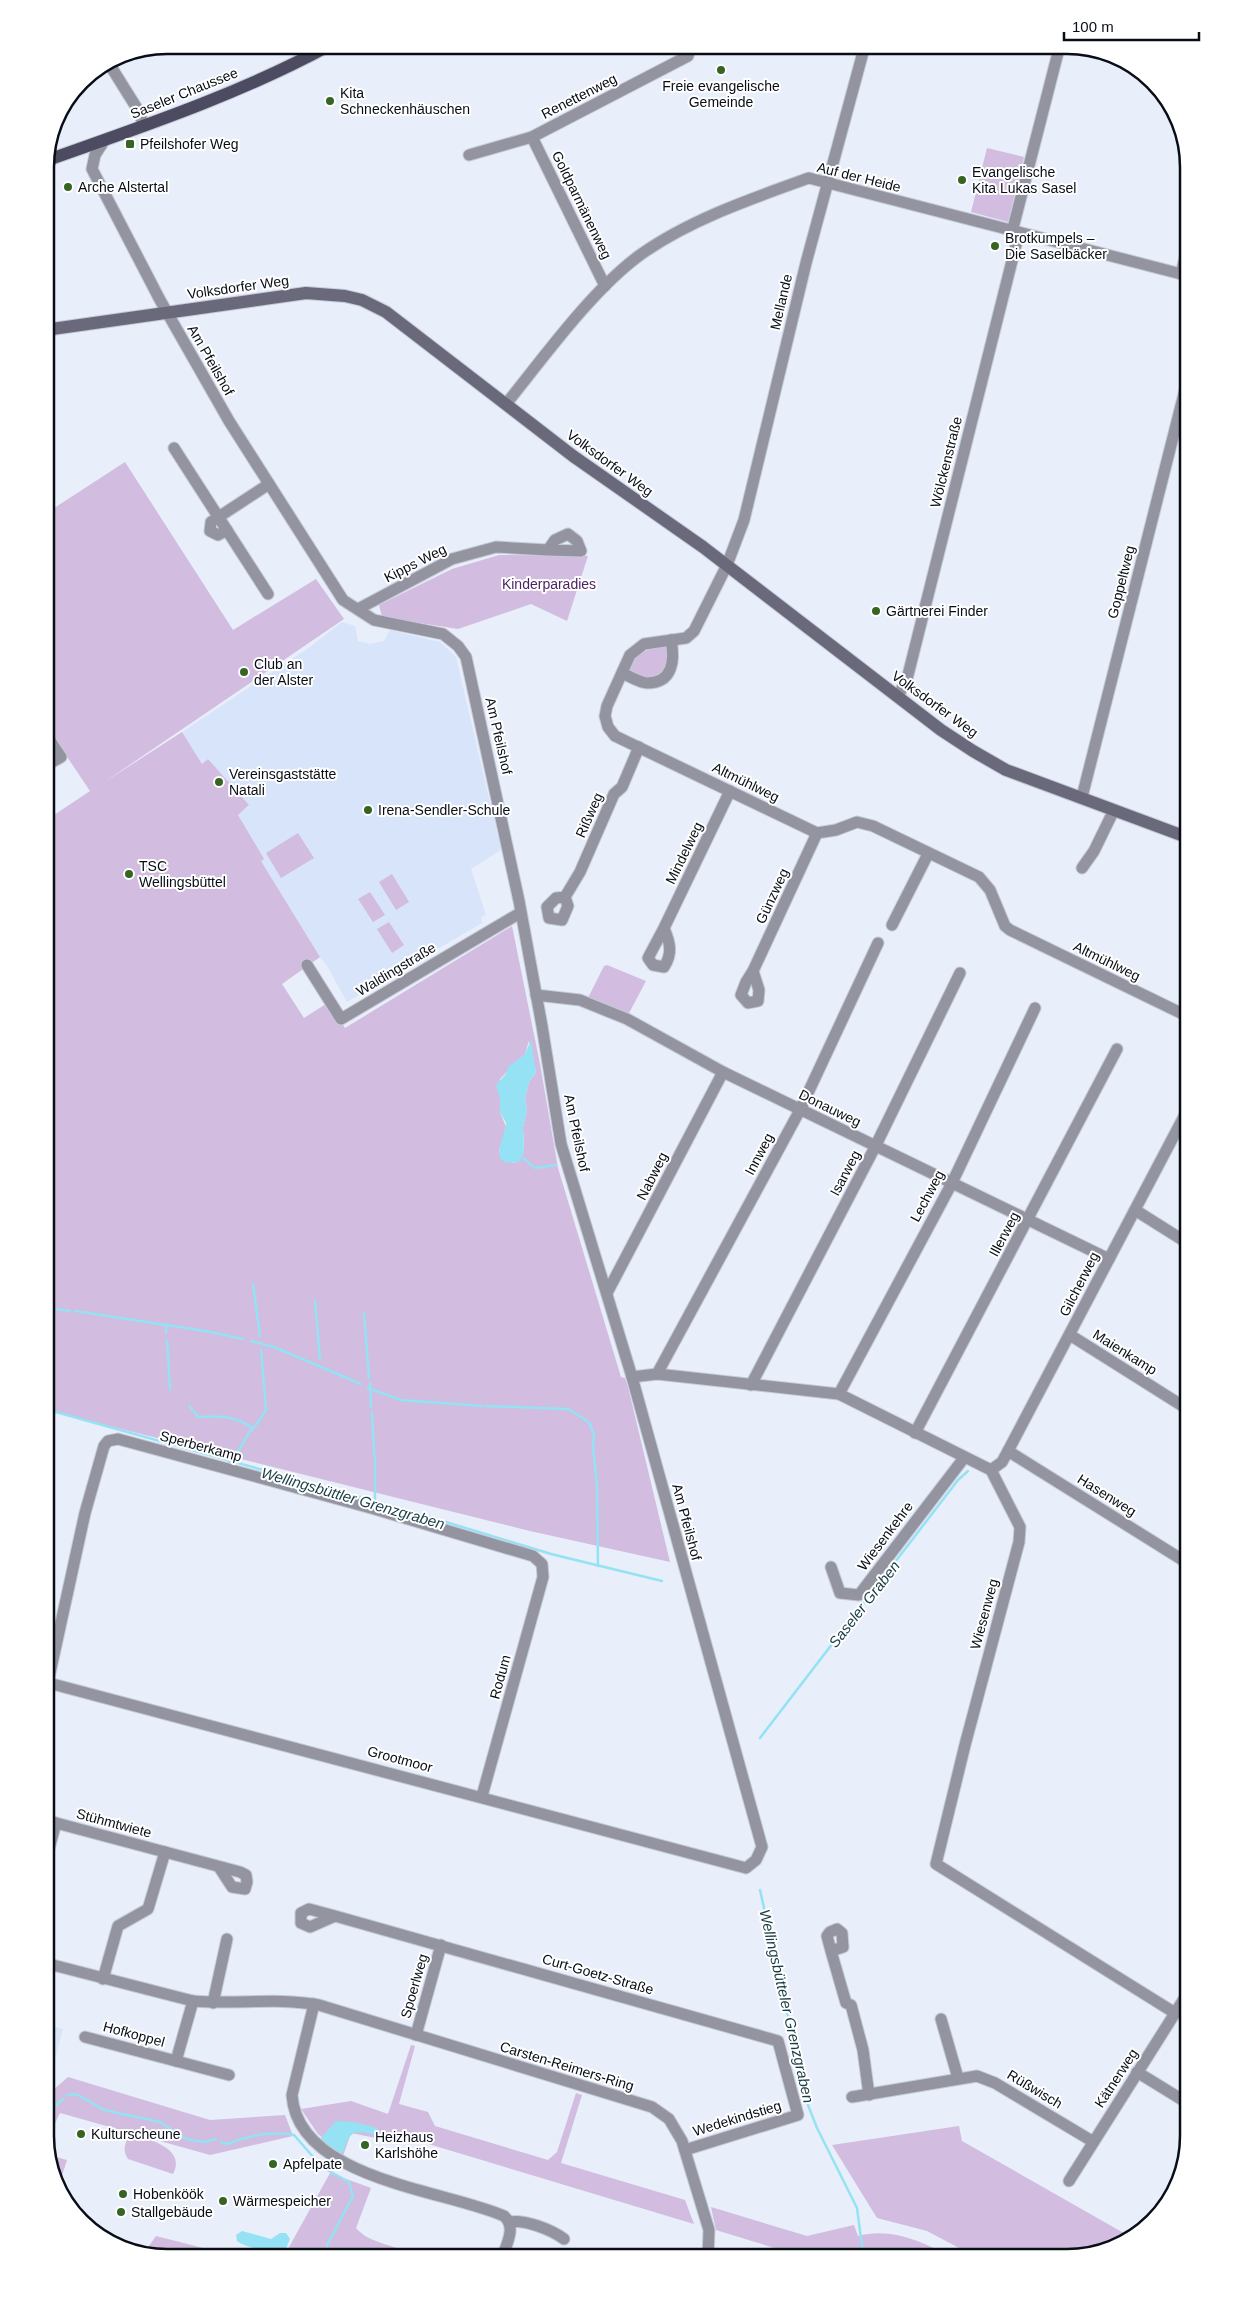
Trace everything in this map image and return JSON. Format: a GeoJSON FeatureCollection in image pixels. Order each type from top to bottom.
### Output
{"type":"FeatureCollection","features":[{"type":"Feature","properties":{"kind":"main road","name":"Saseler Chaussee"},"geometry":{"type":"LineString","coordinates":[[54,158],[144,126],[287,68],[313,54]]}},
{"type":"Feature","properties":{"kind":"street","name":"Renettenweg"},"geometry":{"type":"LineString","coordinates":[[469,155],[532,138],[688,56],[689,54]]}},
{"type":"Feature","properties":{"kind":"street","name":"Mellande"},"geometry":{"type":"LineString","coordinates":[[726,565],[744,520],[806,263],[862,54]]}},
{"type":"Feature","properties":{"kind":"street","name":"Wölckenstraße"},"geometry":{"type":"LineString","coordinates":[[898,696],[907,679],[1058,54]]}},
{"type":"Feature","properties":{"kind":"street"},"geometry":{"type":"LineString","coordinates":[[112,68],[138,110],[144,126]]}},
{"type":"Feature","properties":{"kind":"street","name":"Goldparmänenweg"},"geometry":{"type":"LineString","coordinates":[[532,138],[605,286]]}},
{"type":"Feature","properties":{"kind":"street","name":"Am Pfeilshof"},"geometry":{"type":"LineString","coordinates":[[104,141],[95,155],[92,169],[166,312],[229,421],[343,600],[374,620],[443,634],[458,646],[466,658],[520,913],[561,1144],[632,1377],[762,1847],[756,1860],[746,1868]]}},
{"type":"Feature","properties":{"kind":"street","name":"Auf der Heide"},"geometry":{"type":"LineString","coordinates":[[506,404],[605,286],[640,255],[696,223],[809,178],[1016,233],[1180,274]]}},
{"type":"Feature","properties":{"kind":"street","name":"Volksdorfer Weg"},"geometry":{"type":"LineString","coordinates":[[54,329],[306,293],[333,294],[362,300],[400,322],[573,456],[726,565],[941,730],[1006,770],[1180,835]]}},
{"type":"Feature","properties":{"kind":"street","name":"Goppeltweg"},"geometry":{"type":"LineString","coordinates":[[1082,797],[1180,410]]}},
{"type":"Feature","properties":{"kind":"street"},"geometry":{"type":"LineString","coordinates":[[174,448],[268,594]]}},
{"type":"Feature","properties":{"kind":"street"},"geometry":{"type":"LineString","coordinates":[[218,516],[269,484]]}},
{"type":"Feature","properties":{"kind":"street","name":"Kipps Weg"},"geometry":{"type":"LineString","coordinates":[[358,609],[452,559],[496,547],[548,550]]}},
{"type":"Feature","properties":{"kind":"street","name":"Altmühlweg"},"geometry":{"type":"LineString","coordinates":[[726,565],[694,631],[686,638],[644,644],[630,656],[607,706],[605,716],[608,727],[616,736],[817,833],[836,830],[857,822],[873,826],[979,877],[990,890],[1005,926],[1010,930],[1180,1014]]}},
{"type":"Feature","properties":{"kind":"street"},"geometry":{"type":"LineString","coordinates":[[622,674],[646,684],[663,680],[667,676],[674,659],[671,640]]}},
{"type":"Feature","properties":{"kind":"street"},"geometry":{"type":"LineString","coordinates":[[54,747],[61,757],[54,761]]}},
{"type":"Feature","properties":{"kind":"street","name":"Rißweg"},"geometry":{"type":"LineString","coordinates":[[565,897],[580,872],[614,794],[622,787],[639,747]]}},
{"type":"Feature","properties":{"kind":"street","name":"Mindelweg"},"geometry":{"type":"LineString","coordinates":[[664,928],[730,791]]}},
{"type":"Feature","properties":{"kind":"street"},"geometry":{"type":"LineString","coordinates":[[1082,868],[1094,851],[1114,810]]}},
{"type":"Feature","properties":{"kind":"street","name":"Günzweg"},"geometry":{"type":"LineString","coordinates":[[753,971],[817,833]]}},
{"type":"Feature","properties":{"kind":"street"},"geometry":{"type":"LineString","coordinates":[[892,925],[928,854]]}},
{"type":"Feature","properties":{"kind":"street","name":"Waldingstraße"},"geometry":{"type":"LineString","coordinates":[[307,966],[342,1019],[520,913]]}},
{"type":"Feature","properties":{"kind":"street","name":"Innweg"},"geometry":{"type":"LineString","coordinates":[[657,1374],[800,1110],[878,943]]}},
{"type":"Feature","properties":{"kind":"street","name":"Isarweg"},"geometry":{"type":"LineString","coordinates":[[751,1385],[876,1146],[960,973]]}},
{"type":"Feature","properties":{"kind":"street","name":"Donauweg"},"geometry":{"type":"LineString","coordinates":[[536,995],[580,1000],[619,1016],[723,1072],[1109,1259]]}},
{"type":"Feature","properties":{"kind":"street","name":"Lechweg"},"geometry":{"type":"LineString","coordinates":[[839,1394],[952,1183],[1035,1008]]}},
{"type":"Feature","properties":{"kind":"street","name":"Illerweg"},"geometry":{"type":"LineString","coordinates":[[915,1433],[1117,1049]]}},
{"type":"Feature","properties":{"kind":"street","name":"Nabweg"},"geometry":{"type":"LineString","coordinates":[[607,1293],[723,1072]]}},
{"type":"Feature","properties":{"kind":"street","name":"Gilcherweg"},"geometry":{"type":"LineString","coordinates":[[991,1470],[1002,1462],[1180,1124]]}},
{"type":"Feature","properties":{"kind":"street"},"geometry":{"type":"LineString","coordinates":[[1135,1210],[1180,1238]]}},
{"type":"Feature","properties":{"kind":"street","name":"Maienkamp"},"geometry":{"type":"LineString","coordinates":[[1070,1335],[1180,1404]]}},
{"type":"Feature","properties":{"kind":"street"},"geometry":{"type":"LineString","coordinates":[[632,1377],[657,1374],[839,1394],[991,1470]]}},
{"type":"Feature","properties":{"kind":"street","name":"Sperberkamp"},"geometry":{"type":"LineString","coordinates":[[54,1647],[85,1513],[104,1446],[108,1441],[118,1440],[371,1508],[533,1556],[542,1564]]}},
{"type":"Feature","properties":{"kind":"street","name":"Hasenweg"},"geometry":{"type":"LineString","coordinates":[[1008,1451],[1180,1558]]}},
{"type":"Feature","properties":{"kind":"street","name":"Wiesenkehre"},"geometry":{"type":"LineString","coordinates":[[831,1567],[840,1592],[859,1595],[964,1458]]}},
{"type":"Feature","properties":{"kind":"street","name":"Wiesenweg"},"geometry":{"type":"LineString","coordinates":[[991,1470],[1020,1527],[1019,1542],[965,1745],[936,1864],[1175,2013]]}},
{"type":"Feature","properties":{"kind":"street","name":"Rodum"},"geometry":{"type":"LineString","coordinates":[[482,1796],[543,1576],[542,1564]]}},
{"type":"Feature","properties":{"kind":"street","name":"Grootmoor"},"geometry":{"type":"LineString","coordinates":[[54,1684],[482,1796],[746,1868]]}},
{"type":"Feature","properties":{"kind":"street","name":"Stühmtwiete"},"geometry":{"type":"LineString","coordinates":[[54,1823],[219,1867]]}},
{"type":"Feature","properties":{"kind":"street","name":"Stühmtwiete"},"geometry":{"type":"LineString","coordinates":[[103,1979],[118,1926],[148,1909],[165,1852]]}},
{"type":"Feature","properties":{"kind":"street","name":"Curt-Goetz-Straße"},"geometry":{"type":"LineString","coordinates":[[335,1916],[778,2041],[798,2115]]}},
{"type":"Feature","properties":{"kind":"street"},"geometry":{"type":"LineString","coordinates":[[212,2003],[227,1939]]}},
{"type":"Feature","properties":{"kind":"street","name":"Spoerlweg"},"geometry":{"type":"LineString","coordinates":[[416,2035],[441,1945]]}},
{"type":"Feature","properties":{"kind":"street"},"geometry":{"type":"LineString","coordinates":[[831,1951],[846,2003],[851,2006],[863,2050],[869,2095]]}},
{"type":"Feature","properties":{"kind":"street","name":"Carsten-Reimers-Ring"},"geometry":{"type":"LineString","coordinates":[[54,1965],[193,2001],[212,2003],[285,2000],[314,2004],[652,2107],[668,2119],[679,2135],[685,2150],[709,2230],[708,2249]]}},
{"type":"Feature","properties":{"kind":"street","name":"Hofkoppel"},"geometry":{"type":"LineString","coordinates":[[176,2061],[193,2001]]}},
{"type":"Feature","properties":{"kind":"street"},"geometry":{"type":"LineString","coordinates":[[314,2004],[292,2095],[296,2115],[314,2139],[327,2153],[345,2164],[378,2178],[502,2215],[509,2222],[510,2232],[505,2249]]}},
{"type":"Feature","properties":{"kind":"street","name":"Kätnerweg"},"geometry":{"type":"LineString","coordinates":[[1069,2181],[1092,2141],[1180,2005]]}},
{"type":"Feature","properties":{"kind":"street"},"geometry":{"type":"LineString","coordinates":[[941,2019],[958,2078]]}},
{"type":"Feature","properties":{"kind":"street","name":"Hofkoppel"},"geometry":{"type":"LineString","coordinates":[[85,2036],[229,2075]]}},
{"type":"Feature","properties":{"kind":"street"},"geometry":{"type":"LineString","coordinates":[[1137,2072],[1180,2098]]}},
{"type":"Feature","properties":{"kind":"street","name":"Rüßwisch"},"geometry":{"type":"LineString","coordinates":[[852,2097],[977,2076],[995,2083],[1092,2141]]}},
{"type":"Feature","properties":{"kind":"street","name":"Wedekindstieg"},"geometry":{"type":"LineString","coordinates":[[685,2150],[798,2115]]}},
{"type":"Feature","properties":{"kind":"street"},"geometry":{"type":"LineString","coordinates":[[509,2222],[518,2222],[556,2234],[564,2239]]}},
{"type":"Feature","properties":{"kind":"shaded area","name":"Irena-Sendler-Schule"},"geometry":{"type":"Polygon","coordinates":[[[342,622],[355,626],[358,641],[370,644],[384,641],[390,630],[440,642],[456,657],[501,850],[471,869],[486,915],[481,917],[482,923],[347,1002],[326,964],[261,861],[238,815],[249,806],[208,759],[202,764],[182,732],[310,647],[342,622]]]}},
{"type":"Feature","properties":{"kind":"shaded area"},"geometry":{"type":"Polygon","coordinates":[[[54,2026],[63,2029],[54,2062],[54,2026]]]}},
{"type":"Feature","properties":{"kind":"green space"},"geometry":{"type":"Polygon","coordinates":[[[987,148],[1024,157],[1008,222],[971,212],[987,148]]]}},
{"type":"Feature","properties":{"kind":"green space"},"geometry":{"type":"Polygon","coordinates":[[[125,462],[233,630],[316,579],[344,619],[103,783],[182,732],[202,764],[208,759],[249,805],[238,815],[264,859],[261,861],[320,957],[282,984],[304,1018],[329,1002],[345,1028],[512,926],[540,1064],[558,1168],[621,1377],[625,1378],[628,1387],[670,1562],[530,1531],[54,1412],[54,815],[90,791],[54,737],[54,508],[125,462]],[[529,1041],[525,1054],[500,1079],[500,1112],[506,1127],[499,1151],[505,1161],[515,1163],[524,1150],[523,1127],[527,1110],[525,1099],[529,1082],[536,1072],[529,1041]]]}},
{"type":"Feature","properties":{"kind":"green space","name":"Kinderparadies"},"geometry":{"type":"Polygon","coordinates":[[[499,555],[588,556],[567,621],[531,604],[458,629],[382,617],[379,605],[452,569],[499,555]]]}},
{"type":"Feature","properties":{"kind":"green space"},"geometry":{"type":"Polygon","coordinates":[[[666,644],[670,659],[661,676],[644,679],[627,669],[639,655],[666,644]]]}},
{"type":"Feature","properties":{"kind":"green space"},"geometry":{"type":"Polygon","coordinates":[[[298,833],[314,858],[281,878],[266,853],[298,833]]]}},
{"type":"Feature","properties":{"kind":"green space"},"geometry":{"type":"Polygon","coordinates":[[[392,874],[409,902],[396,910],[379,882],[392,874]]]}},
{"type":"Feature","properties":{"kind":"green space"},"geometry":{"type":"Polygon","coordinates":[[[370,892],[385,915],[373,922],[358,899],[370,892]]]}},
{"type":"Feature","properties":{"kind":"green space"},"geometry":{"type":"Polygon","coordinates":[[[389,922],[404,945],[392,953],[377,929],[389,922]]]}},
{"type":"Feature","properties":{"kind":"green space"},"geometry":{"type":"Polygon","coordinates":[[[607,965],[646,981],[628,1015],[588,998],[604,966],[607,965]]]}},
{"type":"Feature","properties":{"kind":"green space"},"geometry":{"type":"Polygon","coordinates":[[[411,2045],[415,2046],[399,2104],[428,2112],[435,2126],[548,2160],[557,2152],[576,2093],[582,2095],[561,2163],[685,2200],[694,2224],[392,2133],[391,2141],[351,2133],[343,2156],[318,2134],[301,2109],[351,2101],[388,2114],[411,2045]]]}},
{"type":"Feature","properties":{"kind":"green space"},"geometry":{"type":"Polygon","coordinates":[[[68,2077],[210,2120],[285,2115],[293,2136],[210,2155],[60,2113],[54,2125],[54,2089],[68,2077]]]}},
{"type":"Feature","properties":{"kind":"green space"},"geometry":{"type":"Polygon","coordinates":[[[959,2126],[962,2141],[1125,2234],[1111,2241],[1075,2249],[961,2249],[927,2231],[877,2218],[832,2145],[959,2126]]]}},
{"type":"Feature","properties":{"kind":"green space"},"geometry":{"type":"Polygon","coordinates":[[[134,2136],[158,2143],[171,2152],[175,2158],[176,2166],[173,2174],[128,2159],[125,2153],[125,2146],[128,2138],[134,2136]]]}},
{"type":"Feature","properties":{"kind":"green space"},"geometry":{"type":"Polygon","coordinates":[[[56,2157],[67,2160],[61,2178],[56,2157]]]}},
{"type":"Feature","properties":{"kind":"green space"},"geometry":{"type":"Polygon","coordinates":[[[330,2173],[371,2188],[356,2228],[369,2238],[398,2249],[288,2249],[330,2173]]]}},
{"type":"Feature","properties":{"kind":"green space"},"geometry":{"type":"Polygon","coordinates":[[[711,2207],[807,2236],[854,2225],[858,2236],[883,2233],[895,2235],[934,2249],[778,2249],[716,2230],[711,2207]]]}},
{"type":"Feature","properties":{"kind":"green space"},"geometry":{"type":"Polygon","coordinates":[[[156,2236],[207,2249],[159,2249],[148,2248],[156,2236]]]}},
{"type":"Feature","properties":{"kind":"water"},"geometry":{"type":"Polygon","coordinates":[[[531,1040],[536,1072],[529,1082],[525,1099],[527,1110],[523,1127],[524,1153],[519,1162],[509,1163],[502,1161],[499,1150],[506,1123],[500,1112],[500,1099],[496,1085],[506,1074],[508,1067],[525,1054],[531,1040]]]}},
{"type":"Feature","properties":{"kind":"water"},"geometry":{"type":"Polygon","coordinates":[[[336,2121],[353,2122],[378,2128],[376,2135],[358,2132],[351,2136],[343,2153],[331,2148],[321,2138],[336,2121]]]}},
{"type":"Feature","properties":{"kind":"water"},"geometry":{"type":"Polygon","coordinates":[[[242,2231],[271,2239],[280,2233],[286,2233],[290,2239],[286,2249],[256,2249],[237,2241],[236,2235],[242,2231]]]}},
{"type":"Feature","properties":{"kind":"waterway"},"geometry":{"type":"LineString","coordinates":[[523,1158],[535,1168],[556,1165]]}},
{"type":"Feature","properties":{"kind":"waterway"},"geometry":{"type":"LineString","coordinates":[[253,1284],[260,1336]]}},
{"type":"Feature","properties":{"kind":"waterway"},"geometry":{"type":"LineString","coordinates":[[315,1301],[320,1359]]}},
{"type":"Feature","properties":{"kind":"waterway"},"geometry":{"type":"LineString","coordinates":[[54,1308],[70,1311]]}},
{"type":"Feature","properties":{"kind":"waterway"},"geometry":{"type":"LineString","coordinates":[[75,1311],[205,1331],[243,1339]]}},
{"type":"Feature","properties":{"kind":"waterway"},"geometry":{"type":"LineString","coordinates":[[364,1313],[369,1378]]}},
{"type":"Feature","properties":{"kind":"waterway"},"geometry":{"type":"LineString","coordinates":[[166,1325],[166,1333]]}},
{"type":"Feature","properties":{"kind":"waterway"},"geometry":{"type":"LineString","coordinates":[[167,1340],[170,1389]]}},
{"type":"Feature","properties":{"kind":"waterway"},"geometry":{"type":"LineString","coordinates":[[251,1341],[274,1347],[361,1384]]}},
{"type":"Feature","properties":{"kind":"waterway"},"geometry":{"type":"LineString","coordinates":[[256,1425],[266,1410],[261,1350]]}},
{"type":"Feature","properties":{"kind":"waterway"},"geometry":{"type":"LineString","coordinates":[[370,1383],[371,1407]]}},
{"type":"Feature","properties":{"kind":"waterway"},"geometry":{"type":"LineString","coordinates":[[368,1388],[401,1400],[483,1406]]}},
{"type":"Feature","properties":{"kind":"waterway"},"geometry":{"type":"LineString","coordinates":[[189,1406],[198,1417],[233,1419],[252,1428]]}},
{"type":"Feature","properties":{"kind":"waterway"},"geometry":{"type":"LineString","coordinates":[[486,1406],[568,1409],[590,1424],[594,1436],[593,1447],[597,1486],[598,1566]]}},
{"type":"Feature","properties":{"kind":"waterway","name":"Wellingsbüttler Grenzgraben"},"geometry":{"type":"LineString","coordinates":[[54,1412],[413,1512],[551,1554],[662,1581]]}},
{"type":"Feature","properties":{"kind":"waterway"},"geometry":{"type":"LineString","coordinates":[[372,1412],[374,1454]]}},
{"type":"Feature","properties":{"kind":"waterway"},"geometry":{"type":"LineString","coordinates":[[229,1462],[229,1457],[234,1455],[255,1426]]}},
{"type":"Feature","properties":{"kind":"waterway"},"geometry":{"type":"LineString","coordinates":[[375,1456],[375,1502]]}},
{"type":"Feature","properties":{"kind":"waterway","name":"Saseler Graben"},"geometry":{"type":"LineString","coordinates":[[760,1738],[958,1480],[968,1471]]}},
{"type":"Feature","properties":{"kind":"waterway","name":"Wellingsbütteler Grenzgraben"},"geometry":{"type":"LineString","coordinates":[[760,1890],[808,2105],[817,2128],[857,2208],[862,2246],[864,2249]]}},
{"type":"Feature","properties":{"kind":"waterway"},"geometry":{"type":"LineString","coordinates":[[67,2096],[70,2094],[78,2095],[104,2110],[160,2122],[186,2139],[204,2142],[216,2139]]}},
{"type":"Feature","properties":{"kind":"waterway"},"geometry":{"type":"LineString","coordinates":[[54,2107],[63,2099]]}},
{"type":"Feature","properties":{"kind":"waterway"},"geometry":{"type":"LineString","coordinates":[[221,2142],[227,2144],[243,2138],[268,2134],[294,2135],[322,2167],[349,2182],[353,2196],[327,2245],[327,2249]]}},
{"type":"Feature","properties":{"kind":"place","name":"Freie evangelische Gemeinde"},"geometry":{"type":"Point","coordinates":[721,70]}},
{"type":"Feature","properties":{"kind":"place","name":"Kita Schneckenhäuschen"},"geometry":{"type":"Point","coordinates":[330,101]}},
{"type":"Feature","properties":{"kind":"place","name":"Pfeilshofer Weg"},"geometry":{"type":"Point","coordinates":[130,144]}},
{"type":"Feature","properties":{"kind":"place","name":"Evangelische Kita Lukas Sasel"},"geometry":{"type":"Point","coordinates":[962,180]}},
{"type":"Feature","properties":{"kind":"place","name":"Arche Alstertal"},"geometry":{"type":"Point","coordinates":[68,187]}},
{"type":"Feature","properties":{"kind":"place","name":"Brotkumpels – Die Saselbäcker"},"geometry":{"type":"Point","coordinates":[995,246]}},
{"type":"Feature","properties":{"kind":"place","name":"Gärtnerei Finder"},"geometry":{"type":"Point","coordinates":[876,611]}},
{"type":"Feature","properties":{"kind":"place","name":"Club an der Alster"},"geometry":{"type":"Point","coordinates":[244,672]}},
{"type":"Feature","properties":{"kind":"place","name":"Vereinsgaststätte Natali"},"geometry":{"type":"Point","coordinates":[219,782]}},
{"type":"Feature","properties":{"kind":"place","name":"Irena-Sendler-Schule"},"geometry":{"type":"Point","coordinates":[368,810]}},
{"type":"Feature","properties":{"kind":"place","name":"TSC Wellingsbüttel"},"geometry":{"type":"Point","coordinates":[129,874]}},
{"type":"Feature","properties":{"kind":"place","name":"Kulturscheune"},"geometry":{"type":"Point","coordinates":[81,2134]}},
{"type":"Feature","properties":{"kind":"place","name":"Heizhaus Karlshöhe"},"geometry":{"type":"Point","coordinates":[365,2145]}},
{"type":"Feature","properties":{"kind":"place","name":"Apfelpate"},"geometry":{"type":"Point","coordinates":[273,2164]}},
{"type":"Feature","properties":{"kind":"place","name":"Hobenköök"},"geometry":{"type":"Point","coordinates":[123,2194]}},
{"type":"Feature","properties":{"kind":"place","name":"Wärmespeicher"},"geometry":{"type":"Point","coordinates":[223,2201]}},
{"type":"Feature","properties":{"kind":"place","name":"Stallgebäude"},"geometry":{"type":"Point","coordinates":[121,2212]}}]}
